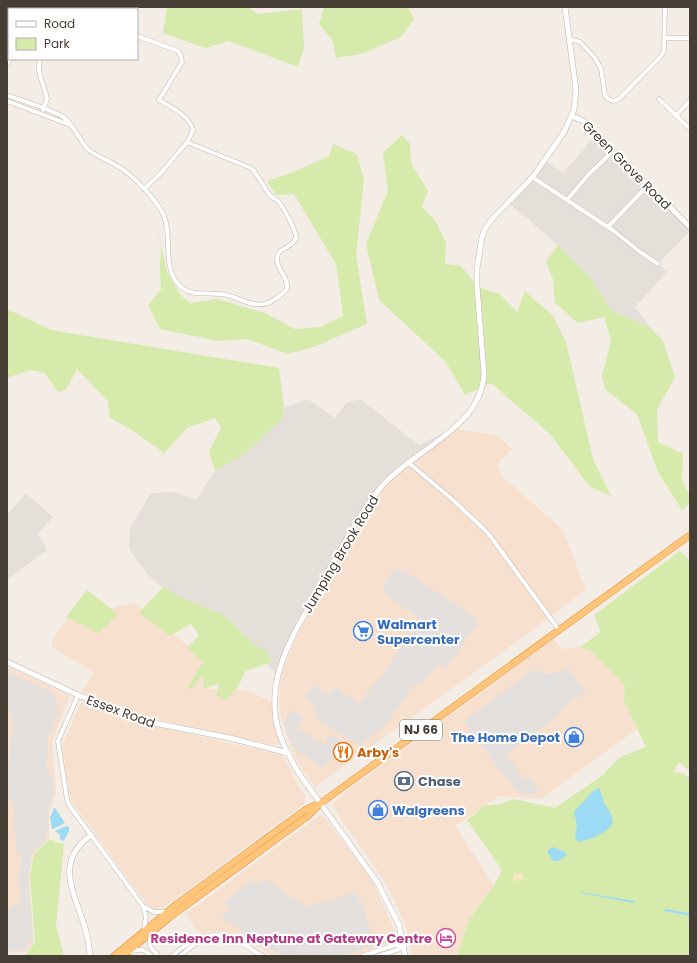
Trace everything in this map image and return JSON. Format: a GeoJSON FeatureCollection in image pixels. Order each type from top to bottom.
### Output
{"type":"FeatureCollection","features":[{"type":"Feature","properties":{"kind":"highway","name":"NJ 66"},"geometry":{"type":"LineString","coordinates":[[114,956],[308,816],[321,803],[690,535]]}},
{"type":"Feature","properties":{"kind":"highway","name":"NJ 66"},"geometry":{"type":"LineString","coordinates":[[123,956],[167,912],[305,810],[321,803]]}},
{"type":"Feature","properties":{"kind":"street","name":"Green Grove Road"},"geometry":{"type":"LineString","coordinates":[[566,7],[576,90],[576,104],[572,116],[583,121],[612,152],[690,227]]}},
{"type":"Feature","properties":{"kind":"street"},"geometry":{"type":"LineString","coordinates":[[569,39],[580,42],[595,58],[603,76],[605,95],[608,99],[613,101],[619,99],[661,56],[665,49],[665,7]]}},
{"type":"Feature","properties":{"kind":"street"},"geometry":{"type":"LineString","coordinates":[[138,36],[174,50],[181,55],[182,62],[159,100],[173,108],[189,122],[193,130],[188,141],[174,159],[144,189]]}},
{"type":"Feature","properties":{"kind":"street"},"geometry":{"type":"LineString","coordinates":[[665,38],[690,38]]}},
{"type":"Feature","properties":{"kind":"street"},"geometry":{"type":"LineString","coordinates":[[40,60],[40,78],[47,98],[41,114]]}},
{"type":"Feature","properties":{"kind":"street"},"geometry":{"type":"LineString","coordinates":[[7,95],[64,118],[90,151],[121,168],[144,189],[163,216],[166,224],[169,266],[174,279],[182,287],[190,292],[199,294],[222,294],[248,304],[272,302],[285,292],[288,284],[279,266],[277,257],[279,252],[294,242],[296,236],[280,204],[270,196],[251,168],[189,143],[188,141]]}},
{"type":"Feature","properties":{"kind":"street"},"geometry":{"type":"LineString","coordinates":[[14,104],[16,98]]}},
{"type":"Feature","properties":{"kind":"street"},"geometry":{"type":"LineString","coordinates":[[659,99],[690,129]]}},
{"type":"Feature","properties":{"kind":"street"},"geometry":{"type":"LineString","coordinates":[[7,101],[70,125]]}},
{"type":"Feature","properties":{"kind":"street"},"geometry":{"type":"LineString","coordinates":[[676,115],[690,101]]}},
{"type":"Feature","properties":{"kind":"street","name":"Jumping Brook Road"},"geometry":{"type":"LineString","coordinates":[[405,956],[399,925],[377,882],[298,772],[288,753],[277,725],[275,709],[277,680],[286,653],[304,616],[357,522],[384,484],[457,425],[469,413],[478,399],[483,384],[484,374],[477,286],[477,268],[482,238],[485,229],[493,218],[532,177],[564,132],[572,116]]}},
{"type":"Feature","properties":{"kind":"street"},"geometry":{"type":"LineString","coordinates":[[567,200],[588,175],[612,152]]}},
{"type":"Feature","properties":{"kind":"street"},"geometry":{"type":"LineString","coordinates":[[532,177],[608,227],[658,264]]}},
{"type":"Feature","properties":{"kind":"street"},"geometry":{"type":"LineString","coordinates":[[608,227],[648,186]]}},
{"type":"Feature","properties":{"kind":"street"},"geometry":{"type":"LineString","coordinates":[[409,463],[453,500],[488,534],[559,630]]}},
{"type":"Feature","properties":{"kind":"street","name":"Essex Road"},"geometry":{"type":"LineString","coordinates":[[7,662],[78,695],[144,721],[230,738],[288,753]]}},
{"type":"Feature","properties":{"kind":"street"},"geometry":{"type":"LineString","coordinates":[[78,695],[59,738],[58,748],[67,801],[143,906],[150,946],[158,956]]}},
{"type":"Feature","properties":{"kind":"street"},"geometry":{"type":"LineString","coordinates":[[90,956],[85,928],[71,890],[70,873],[76,850],[82,842],[91,835]]}},
{"type":"Feature","properties":{"kind":"street"},"geometry":{"type":"LineString","coordinates":[[143,906],[154,912],[167,912]]}},
{"type":"Feature","properties":{"kind":"street"},"geometry":{"type":"LineString","coordinates":[[172,956],[188,943],[204,936],[228,937],[236,940],[262,956]]}},
{"type":"Feature","properties":{"kind":"street"},"geometry":{"type":"LineString","coordinates":[[180,956],[196,943],[214,936]]}},
{"type":"Feature","properties":{"kind":"street"},"geometry":{"type":"LineString","coordinates":[[362,956],[395,945],[404,946]]}},
{"type":"Feature","properties":{"kind":"street"},"geometry":{"type":"LineString","coordinates":[[378,956],[397,950],[404,946]]}},
{"type":"Feature","properties":{"kind":"street"},"geometry":{"type":"LineString","coordinates":[[123,956],[141,949],[151,956]]}},
{"type":"Feature","properties":{"kind":"shaded area"},"geometry":{"type":"Polygon","coordinates":[[[596,135],[690,227],[690,231],[658,264],[668,271],[635,307],[651,328],[612,311],[588,275],[558,245],[510,204],[544,160],[563,173],[596,135]]]}},
{"type":"Feature","properties":{"kind":"shaded area"},"geometry":{"type":"Polygon","coordinates":[[[308,399],[335,418],[346,403],[360,399],[419,445],[457,426],[383,485],[357,518],[287,643],[276,673],[220,616],[175,596],[149,577],[129,548],[130,528],[151,493],[176,492],[196,500],[215,471],[247,452],[282,419],[284,408],[308,399]]]}},
{"type":"Feature","properties":{"kind":"shaded area"},"geometry":{"type":"Polygon","coordinates":[[[457,426],[460,429],[498,436],[512,449],[497,464],[501,475],[563,530],[586,590],[315,787],[302,769],[292,751],[281,718],[279,699],[280,686],[282,674],[288,657],[297,636],[345,548],[367,515],[363,512],[383,485],[457,426]]]}},
{"type":"Feature","properties":{"kind":"shaded area"},"geometry":{"type":"Polygon","coordinates":[[[26,493],[53,517],[38,534],[47,550],[7,580],[7,515],[26,493]]]}},
{"type":"Feature","properties":{"kind":"shaded area"},"geometry":{"type":"Polygon","coordinates":[[[394,569],[404,571],[476,618],[477,624],[446,669],[440,663],[423,683],[412,687],[385,726],[359,745],[318,720],[314,705],[305,696],[313,685],[329,695],[335,687],[360,704],[374,684],[382,677],[417,622],[418,617],[387,596],[384,585],[394,569]]]}},
{"type":"Feature","properties":{"kind":"shaded area"},"geometry":{"type":"Polygon","coordinates":[[[135,603],[207,661],[208,689],[244,690],[274,702],[272,708],[272,719],[281,745],[270,744],[141,716],[82,692],[94,672],[51,647],[53,639],[68,617],[98,631],[115,607],[135,603]]]}},
{"type":"Feature","properties":{"kind":"shaded area"},"geometry":{"type":"Polygon","coordinates":[[[553,639],[562,649],[580,647],[591,651],[625,685],[624,701],[638,728],[541,799],[499,796],[455,826],[494,886],[470,918],[457,956],[412,956],[406,926],[383,879],[343,822],[333,804],[348,790],[553,639]]]}},
{"type":"Feature","properties":{"kind":"shaded area"},"geometry":{"type":"Polygon","coordinates":[[[7,666],[70,696],[52,742],[56,792],[49,815],[49,839],[33,854],[29,875],[34,942],[27,952],[7,953],[7,666]]]}},
{"type":"Feature","properties":{"kind":"shaded area"},"geometry":{"type":"Polygon","coordinates":[[[569,669],[586,691],[565,706],[557,717],[506,754],[525,780],[529,777],[539,793],[530,795],[517,792],[463,722],[533,670],[549,674],[569,669]]]}},
{"type":"Feature","properties":{"kind":"shaded area"},"geometry":{"type":"Polygon","coordinates":[[[7,671],[51,692],[50,695],[55,695],[58,715],[55,715],[57,718],[47,739],[49,759],[46,760],[49,775],[52,775],[54,793],[47,817],[49,833],[46,833],[48,838],[32,853],[28,874],[33,941],[30,941],[27,950],[7,951],[7,910],[18,901],[20,903],[18,905],[22,910],[24,909],[24,907],[21,907],[18,874],[21,873],[19,872],[22,853],[25,853],[20,852],[20,855],[17,856],[13,803],[9,801],[8,766],[13,723],[7,701],[7,671]]]}},
{"type":"Feature","properties":{"kind":"shaded area"},"geometry":{"type":"Polygon","coordinates":[[[87,701],[138,722],[282,755],[297,784],[306,796],[304,804],[163,908],[152,910],[72,802],[62,746],[81,702],[87,701]]]}},
{"type":"Feature","properties":{"kind":"shaded area"},"geometry":{"type":"Polygon","coordinates":[[[293,710],[304,717],[297,728],[324,744],[331,734],[344,742],[330,762],[328,761],[323,768],[295,749],[291,743],[284,726],[285,721],[293,710]]]}},
{"type":"Feature","properties":{"kind":"shaded area"},"geometry":{"type":"Polygon","coordinates":[[[320,815],[325,818],[373,882],[393,927],[396,940],[354,956],[274,956],[234,934],[217,931],[199,934],[186,914],[320,815]]]}},
{"type":"Feature","properties":{"kind":"shaded area"},"geometry":{"type":"Polygon","coordinates":[[[266,879],[305,906],[356,892],[359,902],[362,901],[373,938],[370,938],[373,947],[367,948],[366,945],[364,946],[364,949],[340,956],[293,956],[291,954],[290,956],[285,956],[261,946],[221,916],[229,908],[224,902],[252,881],[254,883],[264,881],[266,879]]]}},
{"type":"Feature","properties":{"kind":"green space"},"geometry":{"type":"Polygon","coordinates":[[[7,7],[54,7],[8,8],[7,53],[7,7]]]}},
{"type":"Feature","properties":{"kind":"green space"},"geometry":{"type":"Polygon","coordinates":[[[167,7],[248,7],[258,14],[302,9],[304,48],[298,67],[229,41],[205,48],[163,33],[167,7]]]}},
{"type":"Feature","properties":{"kind":"green space"},"geometry":{"type":"Polygon","coordinates":[[[324,7],[408,7],[414,19],[401,37],[361,54],[336,58],[333,41],[319,24],[324,7]]]}},
{"type":"Feature","properties":{"kind":"green space"},"geometry":{"type":"Polygon","coordinates":[[[402,135],[410,144],[411,163],[428,191],[422,207],[435,220],[446,243],[445,264],[461,266],[478,287],[499,294],[517,312],[525,291],[553,316],[566,342],[593,459],[611,496],[590,487],[550,434],[491,383],[465,395],[446,362],[379,300],[366,244],[388,191],[383,153],[402,135]]]}},
{"type":"Feature","properties":{"kind":"green space"},"geometry":{"type":"Polygon","coordinates":[[[333,144],[357,154],[364,179],[356,255],[367,324],[314,347],[288,354],[247,339],[218,341],[160,329],[148,305],[161,290],[161,249],[156,225],[167,272],[182,297],[191,303],[217,299],[265,313],[295,329],[320,327],[343,316],[336,264],[294,194],[276,195],[267,181],[294,172],[329,156],[333,144]]]}},
{"type":"Feature","properties":{"kind":"green space"},"geometry":{"type":"Polygon","coordinates":[[[558,245],[588,275],[612,311],[651,328],[663,341],[675,377],[657,410],[658,442],[683,454],[682,480],[690,496],[690,503],[682,510],[658,472],[637,414],[605,389],[602,376],[611,341],[604,317],[578,323],[555,303],[553,279],[546,262],[558,245]]]}},
{"type":"Feature","properties":{"kind":"green space"},"geometry":{"type":"Polygon","coordinates":[[[7,309],[51,330],[279,368],[284,408],[282,419],[247,452],[215,471],[209,452],[221,427],[215,418],[187,428],[164,453],[132,430],[110,418],[108,401],[77,369],[66,390],[58,392],[45,373],[30,370],[7,378],[7,309]]]}},
{"type":"Feature","properties":{"kind":"green space"},"geometry":{"type":"Polygon","coordinates":[[[680,551],[690,560],[690,771],[679,762],[674,772],[685,774],[690,779],[690,956],[457,956],[470,918],[494,886],[502,870],[467,820],[484,806],[500,804],[514,799],[555,808],[603,775],[620,757],[646,747],[624,701],[625,685],[591,651],[580,647],[601,632],[594,615],[680,551]]]}},
{"type":"Feature","properties":{"kind":"green space"},"geometry":{"type":"Polygon","coordinates":[[[164,586],[178,596],[225,616],[255,645],[265,650],[272,662],[246,671],[237,688],[226,700],[216,695],[219,684],[204,688],[203,675],[190,690],[188,687],[203,662],[188,648],[199,635],[191,624],[170,636],[139,613],[164,586]]]}},
{"type":"Feature","properties":{"kind":"green space"},"geometry":{"type":"Polygon","coordinates":[[[87,590],[118,614],[99,633],[66,617],[87,590]]]}},
{"type":"Feature","properties":{"kind":"green space"},"geometry":{"type":"Polygon","coordinates":[[[50,839],[64,844],[56,926],[64,956],[25,956],[35,942],[30,875],[34,854],[50,839]]]}},
{"type":"Feature","properties":{"kind":"sand"},"geometry":{"type":"Polygon","coordinates":[[[515,873],[523,873],[524,879],[520,881],[518,877],[518,881],[514,881],[513,879],[515,873]]]}},
{"type":"Feature","properties":{"kind":"water"},"geometry":{"type":"Polygon","coordinates":[[[598,788],[600,789],[604,803],[610,812],[613,822],[607,830],[602,833],[588,840],[578,842],[575,837],[577,825],[574,812],[592,792],[598,788]]]}},
{"type":"Feature","properties":{"kind":"water"},"geometry":{"type":"Polygon","coordinates":[[[54,808],[65,823],[52,829],[50,818],[54,808]]]}},
{"type":"Feature","properties":{"kind":"water"},"geometry":{"type":"Polygon","coordinates":[[[66,826],[69,827],[69,831],[64,841],[60,839],[60,835],[55,831],[66,826]]]}},
{"type":"Feature","properties":{"kind":"water"},"geometry":{"type":"Polygon","coordinates":[[[553,847],[565,852],[567,855],[558,861],[553,861],[548,853],[548,850],[553,847]]]}},
{"type":"Feature","properties":{"kind":"water"},"geometry":{"type":"Polygon","coordinates":[[[580,892],[635,901],[634,903],[580,892]]]}},
{"type":"Feature","properties":{"kind":"water"},"geometry":{"type":"Polygon","coordinates":[[[665,909],[690,913],[690,916],[664,911],[665,909]]]}},
{"type":"Feature","properties":{"kind":"place","name":"Walmart Supercenter"},"geometry":{"type":"Point","coordinates":[363,631]}},
{"type":"Feature","properties":{"kind":"place","name":"The Home Depot"},"geometry":{"type":"Point","coordinates":[574,737]}},
{"type":"Feature","properties":{"kind":"place","name":"Arby's"},"geometry":{"type":"Point","coordinates":[343,752]}},
{"type":"Feature","properties":{"kind":"place","name":"Chase"},"geometry":{"type":"Point","coordinates":[404,781]}},
{"type":"Feature","properties":{"kind":"place","name":"Walgreens"},"geometry":{"type":"Point","coordinates":[378,810]}},
{"type":"Feature","properties":{"kind":"place","name":"Residence Inn Neptune at Gateway Centre"},"geometry":{"type":"Point","coordinates":[446,938]}}]}
